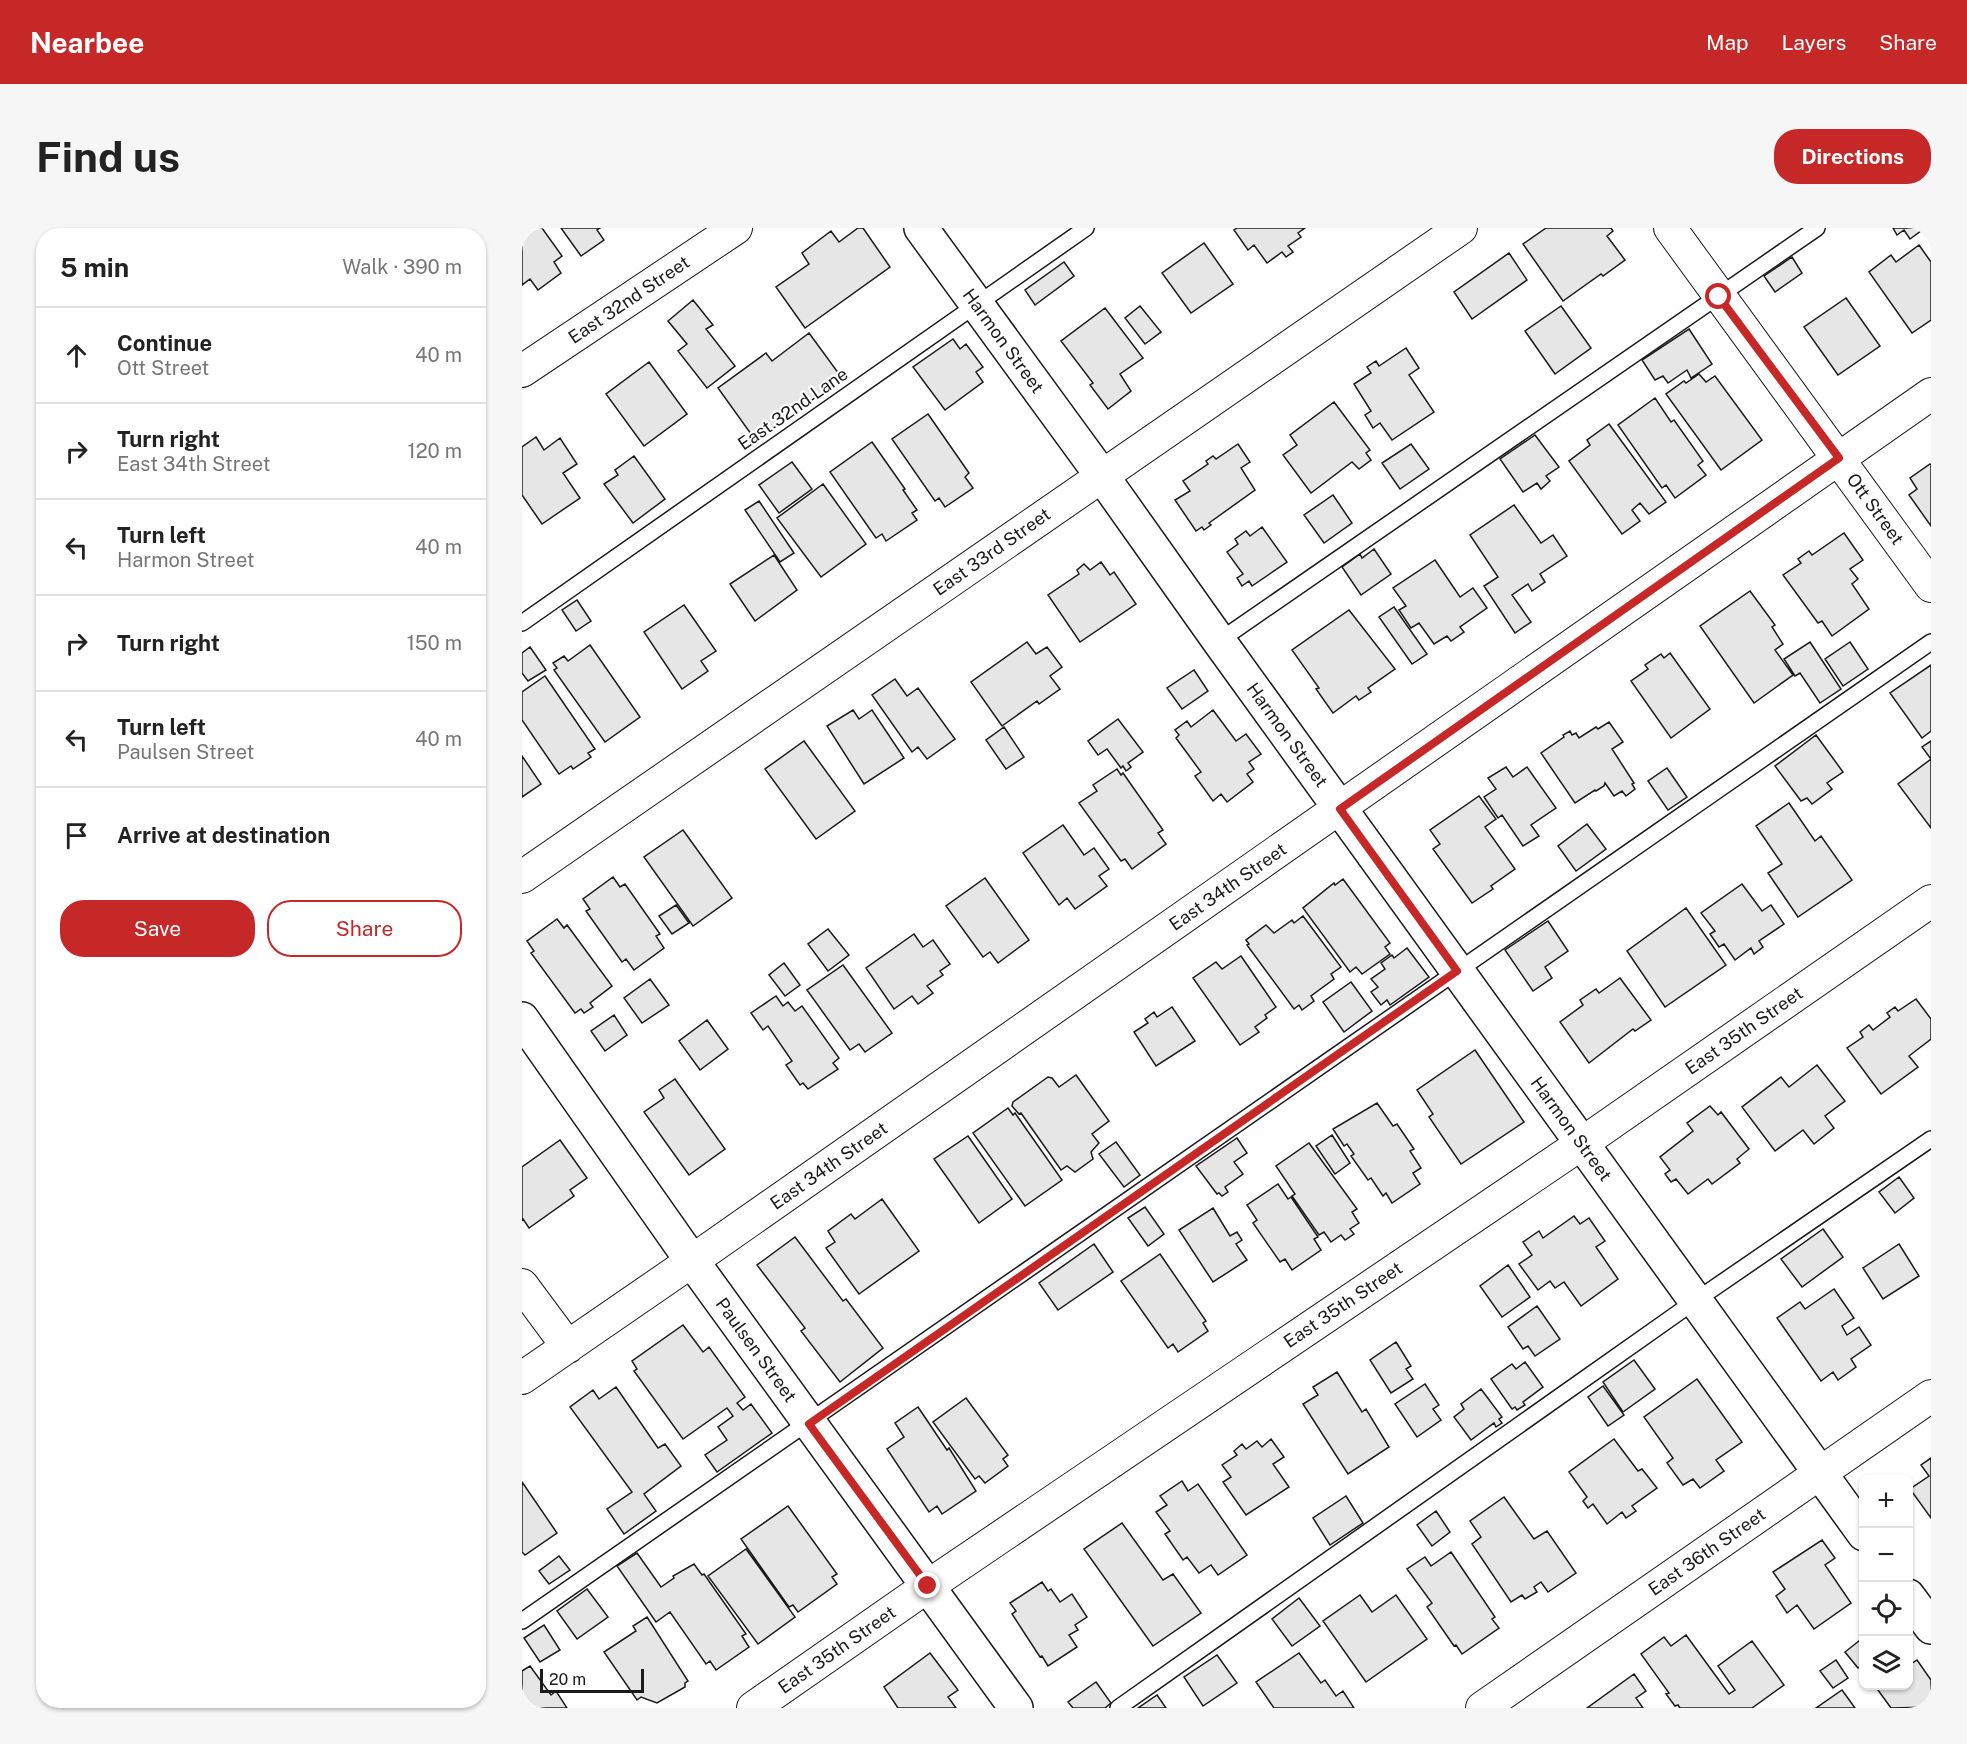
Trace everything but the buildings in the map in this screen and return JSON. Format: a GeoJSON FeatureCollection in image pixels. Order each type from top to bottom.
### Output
{"type":"FeatureCollection","features":[{"type":"Feature","properties":{"kind":"main road","name":"Harmon Street"},"geometry":{"type":"LineString","coordinates":[[921,228],[1859,1528]]}},
{"type":"Feature","properties":{"kind":"main road","name":"Paulsen Street"},"geometry":{"type":"LineString","coordinates":[[522,1019],[692,1261],[1016,1708]]}},
{"type":"Feature","properties":{"kind":"main road"},"geometry":{"type":"LineString","coordinates":[[1913,1603],[1931,1627]]}},
{"type":"Feature","properties":{"kind":"street","name":"East 32nd Street"},"geometry":{"type":"LineString","coordinates":[[522,371],[736,228]]}},
{"type":"Feature","properties":{"kind":"street","name":"East 33rd Street"},"geometry":{"type":"LineString","coordinates":[[522,877],[1461,228]]}},
{"type":"Feature","properties":{"kind":"street","name":"Ott Street"},"geometry":{"type":"LineString","coordinates":[[1670,228],[1931,586]]}},
{"type":"Feature","properties":{"kind":"street","name":"East 34th Street"},"geometry":{"type":"LineString","coordinates":[[522,1378],[1340,809],[1931,394]]}},
{"type":"Feature","properties":{"kind":"street","name":"East 35th Street"},"geometry":{"type":"LineString","coordinates":[[753,1708],[928,1586],[1581,1144],[1931,900]]}},
{"type":"Feature","properties":{"kind":"street"},"geometry":{"type":"LineString","coordinates":[[522,1285],[568,1347]]}},
{"type":"Feature","properties":{"kind":"street","name":"East 36th Street"},"geometry":{"type":"LineString","coordinates":[[1482,1708],[1931,1396]]}},
{"type":"Feature","properties":{"kind":"lane","name":"East 32nd Lane"},"geometry":{"type":"LineString","coordinates":[[522,623],[1086,228]]}},
{"type":"Feature","properties":{"kind":"lane"},"geometry":{"type":"LineString","coordinates":[[1219,641],[1817,228]]}},
{"type":"Feature","properties":{"kind":"lane"},"geometry":{"type":"LineString","coordinates":[[522,1621],[809,1424],[1931,642]]}},
{"type":"Feature","properties":{"kind":"lane"},"geometry":{"type":"LineString","coordinates":[[1118,1708],[1695,1301],[1931,1139]]}},
{"type":"Feature","properties":{"kind":"route"},"geometry":{"type":"LineString","coordinates":[[928,1586],[809,1424],[1457,971],[1340,809],[1839,458],[1719,297]]}}]}
